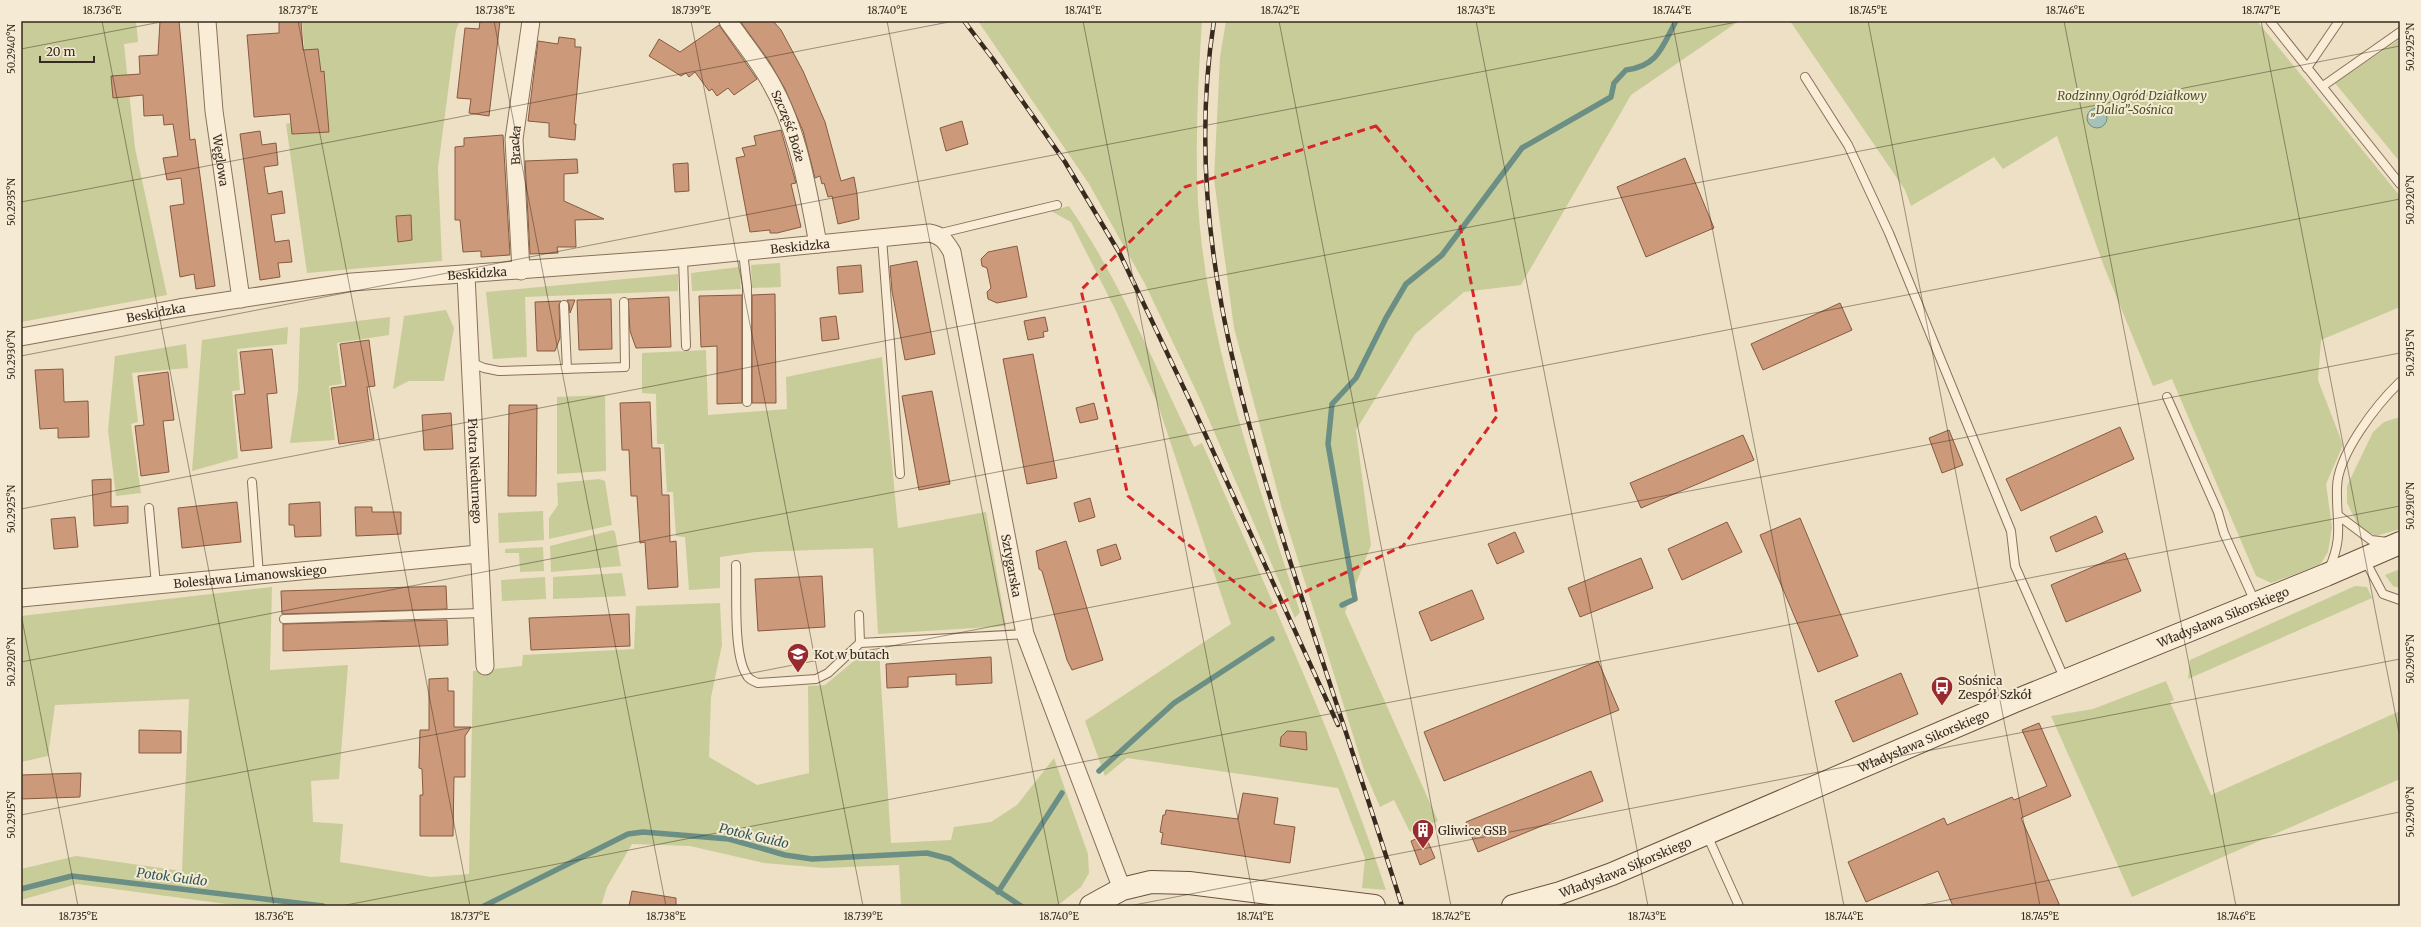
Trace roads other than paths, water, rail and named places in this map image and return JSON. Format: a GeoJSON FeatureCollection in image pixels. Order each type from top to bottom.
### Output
{"type":"FeatureCollection","features":[{"type":"Feature","properties":{"kind":"street","name":"Węglowa"},"geometry":{"type":"LineString","coordinates":[[207,21],[214,111],[241,299]]}},
{"type":"Feature","properties":{"kind":"street","name":"Bracka"},"geometry":{"type":"LineString","coordinates":[[521,271],[514,139],[531,21]]}},
{"type":"Feature","properties":{"kind":"street","name":"Szczęść Boże"},"geometry":{"type":"LineString","coordinates":[[728,21],[766,74],[784,109],[805,173],[818,244]]}},
{"type":"Feature","properties":{"kind":"street","name":"Beskidzka"},"geometry":{"type":"LineString","coordinates":[[21,337],[241,299],[352,282],[466,275],[682,258],[929,233],[937,234]]}},
{"type":"Feature","properties":{"kind":"street","name":"Sztygarska"},"geometry":{"type":"LineString","coordinates":[[937,234],[947,242],[952,252],[1026,634],[1122,889]]}},
{"type":"Feature","properties":{"kind":"street","name":"Piotra Niedurnego"},"geometry":{"type":"LineString","coordinates":[[466,275],[478,554],[485,666]]}},
{"type":"Feature","properties":{"kind":"street","name":"Władysława Sikorskiego"},"geometry":{"type":"LineString","coordinates":[[1513,906],[1575,888],[1706,834],[2065,680],[2326,575],[2399,543]]}},
{"type":"Feature","properties":{"kind":"street","name":"Bolesława Limanowskiego"},"geometry":{"type":"LineString","coordinates":[[21,598],[478,554]]}},
{"type":"Feature","properties":{"kind":"street"},"geometry":{"type":"LineString","coordinates":[[1091,906],[1122,889],[1151,882],[1189,883],[1374,906]]}},
{"type":"Feature","properties":{"kind":"lane"},"geometry":{"type":"LineString","coordinates":[[2270,21],[2400,184]]}},
{"type":"Feature","properties":{"kind":"lane"},"geometry":{"type":"LineString","coordinates":[[2307,68],[2339,21]]}},
{"type":"Feature","properties":{"kind":"lane"},"geometry":{"type":"LineString","coordinates":[[2323,86],[2400,32]]}},
{"type":"Feature","properties":{"kind":"lane"},"geometry":{"type":"LineString","coordinates":[[1804,77],[1848,145],[1889,233],[2011,531],[2015,566],[2065,680]]}},
{"type":"Feature","properties":{"kind":"lane"},"geometry":{"type":"LineString","coordinates":[[937,234],[1058,205]]}},
{"type":"Feature","properties":{"kind":"lane"},"geometry":{"type":"LineString","coordinates":[[882,238],[900,474]]}},
{"type":"Feature","properties":{"kind":"lane"},"geometry":{"type":"LineString","coordinates":[[743,252],[747,286],[747,402]]}},
{"type":"Feature","properties":{"kind":"lane"},"geometry":{"type":"LineString","coordinates":[[682,258],[686,346]]}},
{"type":"Feature","properties":{"kind":"lane"},"geometry":{"type":"LineString","coordinates":[[470,362],[484,368],[499,371],[625,367],[624,302]]}},
{"type":"Feature","properties":{"kind":"lane"},"geometry":{"type":"LineString","coordinates":[[564,305],[566,369]]}},
{"type":"Feature","properties":{"kind":"lane"},"geometry":{"type":"LineString","coordinates":[[2326,575],[2334,556],[2340,534],[2337,488],[2339,471],[2364,424],[2400,382]]}},
{"type":"Feature","properties":{"kind":"lane"},"geometry":{"type":"LineString","coordinates":[[2168,397],[2218,512],[2224,533],[2255,604]]}},
{"type":"Feature","properties":{"kind":"lane"},"geometry":{"type":"LineString","coordinates":[[252,482],[259,575]]}},
{"type":"Feature","properties":{"kind":"lane"},"geometry":{"type":"LineString","coordinates":[[149,508],[156,585]]}},
{"type":"Feature","properties":{"kind":"lane"},"geometry":{"type":"LineString","coordinates":[[2339,516],[2371,540],[2399,543]]}},
{"type":"Feature","properties":{"kind":"lane"},"geometry":{"type":"LineString","coordinates":[[2364,558],[2383,594],[2400,600]]}},
{"type":"Feature","properties":{"kind":"lane"},"geometry":{"type":"LineString","coordinates":[[736,565],[739,658],[750,680],[758,683],[816,679],[828,673],[860,643],[1026,634]]}},
{"type":"Feature","properties":{"kind":"lane"},"geometry":{"type":"LineString","coordinates":[[284,619],[482,613]]}},
{"type":"Feature","properties":{"kind":"lane"},"geometry":{"type":"LineString","coordinates":[[858,615],[860,643]]}},
{"type":"Feature","properties":{"kind":"lane"},"geometry":{"type":"LineString","coordinates":[[1706,834],[1739,906]]}},
{"type":"Feature","properties":{"kind":"water"},"geometry":{"type":"Polygon","coordinates":[[[2093,108],[2101,108],[2107,114],[2107,122],[2101,128],[2093,128],[2087,122],[2087,114],[2093,108]]]}},
{"type":"Feature","properties":{"kind":"waterway"},"geometry":{"type":"LineString","coordinates":[[1342,605],[1355,599],[1328,444],[1332,404],[1356,378],[1386,318],[1406,284],[1442,255],[1522,148],[1611,97],[1614,83],[1626,70],[1637,68],[1652,60],[1658,54],[1676,21]]}},
{"type":"Feature","properties":{"kind":"waterway"},"geometry":{"type":"LineString","coordinates":[[1099,771],[1174,703],[1272,639]]}},
{"type":"Feature","properties":{"kind":"waterway"},"geometry":{"type":"LineString","coordinates":[[998,892],[1062,793]]}},
{"type":"Feature","properties":{"kind":"waterway","name":"Potok Guido"},"geometry":{"type":"LineString","coordinates":[[484,906],[628,834],[643,832],[729,839],[785,855],[812,859],[927,853],[950,859],[1021,906]]}},
{"type":"Feature","properties":{"kind":"waterway","name":"Potok Guido"},"geometry":{"type":"LineString","coordinates":[[21,889],[72,876],[323,906]]}},
{"type":"Feature","properties":{"kind":"railway"},"geometry":{"type":"LineString","coordinates":[[964,21],[993,59],[1065,162],[1120,254],[1191,403],[1338,725]]}},
{"type":"Feature","properties":{"kind":"railway"},"geometry":{"type":"LineString","coordinates":[[1214,21],[1206,94],[1206,165],[1211,236],[1222,306],[1237,376],[1275,514],[1402,906]]}},
{"type":"Feature","properties":{"kind":"place","name":"Kot w butach"},"geometry":{"type":"Point","coordinates":[798,674]}},
{"type":"Feature","properties":{"kind":"place","name":"Sośnica Zespół Szkół"},"geometry":{"type":"Point","coordinates":[1942,706]}},
{"type":"Feature","properties":{"kind":"place","name":"Gliwice GSB"},"geometry":{"type":"Point","coordinates":[1423,850]}},
{"type":"Feature","properties":{"kind":"park label","name":"Rodzinny Ogród Działkowy „Dalia”-Sośnica"},"geometry":{"type":"Point","coordinates":[2132,102]}}]}
